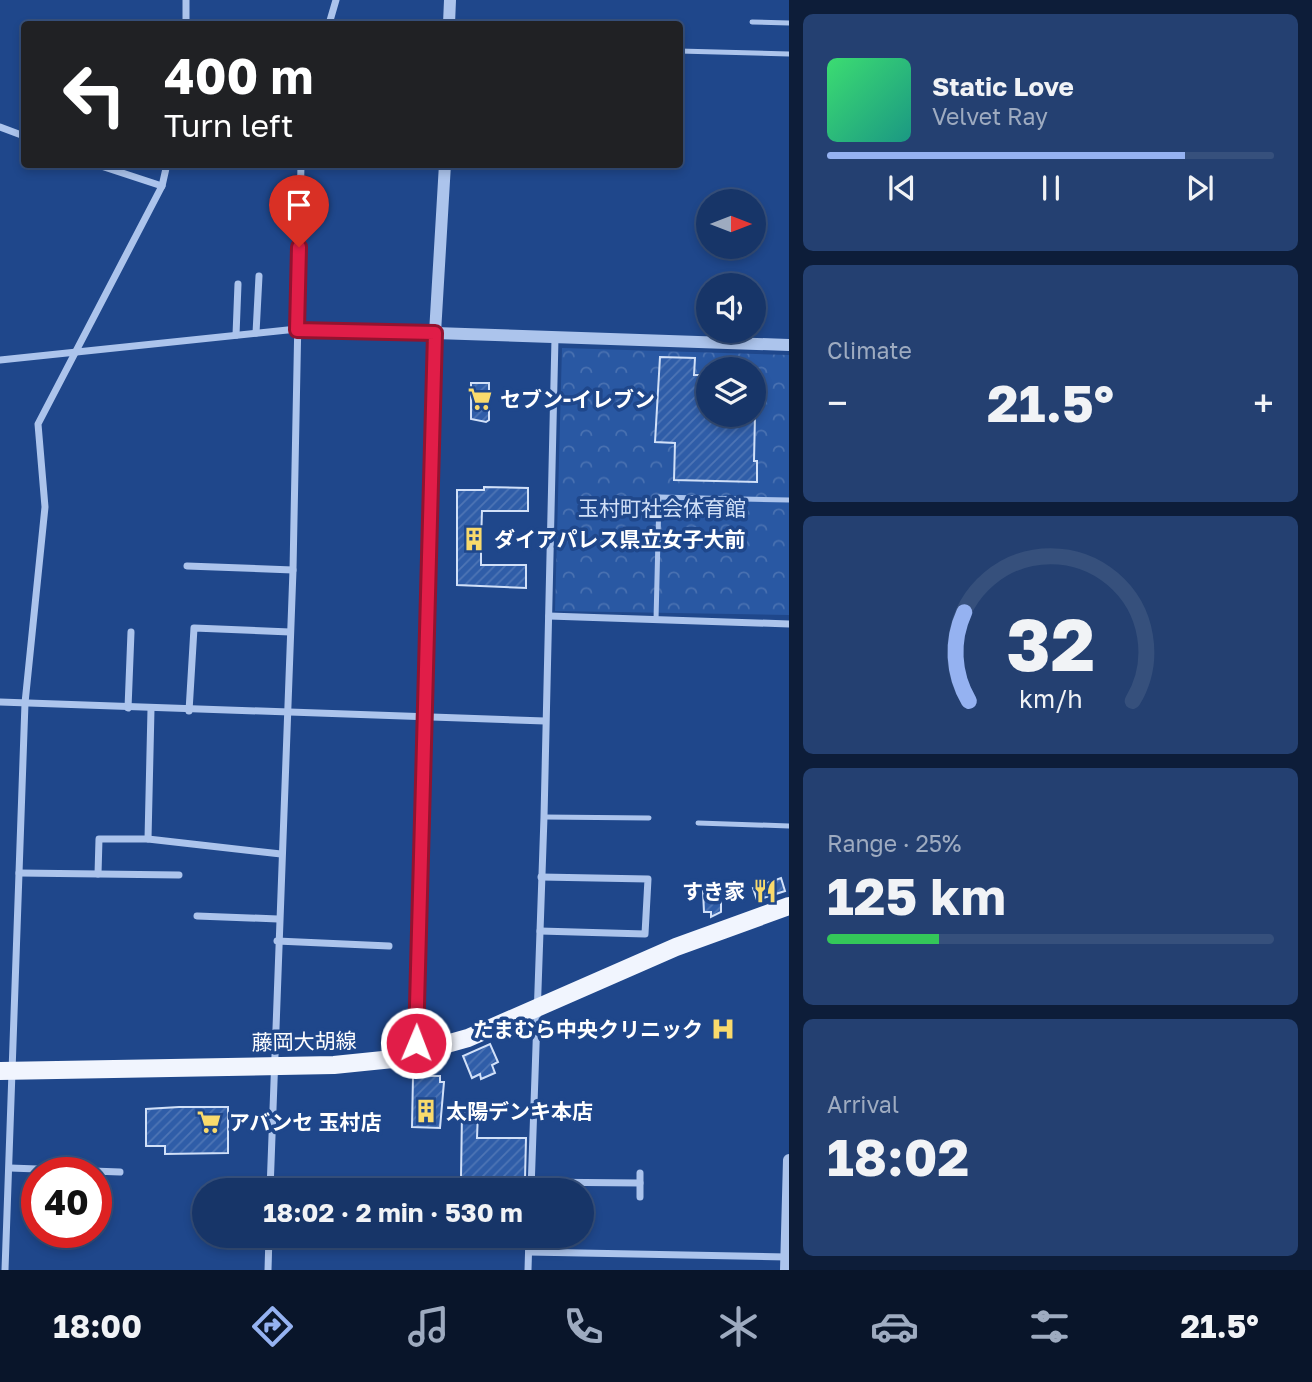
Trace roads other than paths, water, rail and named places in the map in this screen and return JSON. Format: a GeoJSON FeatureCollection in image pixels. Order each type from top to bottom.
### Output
{"type":"FeatureCollection","features":[{"type":"Feature","properties":{"kind":"main road","name":"藤岡大胡線"},"geometry":{"type":"LineString","coordinates":[[7,1071],[366,1063],[418,1054],[468,1038],[676,947],[789,906]]}},
{"type":"Feature","properties":{"kind":"street"},"geometry":{"type":"LineString","coordinates":[[186,0],[186,21]]}},
{"type":"Feature","properties":{"kind":"street"},"geometry":{"type":"LineString","coordinates":[[330,21],[336,0]]}},
{"type":"Feature","properties":{"kind":"street"},"geometry":{"type":"LineString","coordinates":[[449,21],[450,0]]}},
{"type":"Feature","properties":{"kind":"street"},"geometry":{"type":"LineString","coordinates":[[0,127],[21,135]]}},
{"type":"Feature","properties":{"kind":"street"},"geometry":{"type":"LineString","coordinates":[[107,168],[162,186]]}},
{"type":"Feature","properties":{"kind":"street"},"geometry":{"type":"LineString","coordinates":[[5,1270],[4,1214],[10,1168],[7,1071],[19,873],[25,703],[45,507],[38,424],[162,186],[166,168]]}},
{"type":"Feature","properties":{"kind":"street"},"geometry":{"type":"LineString","coordinates":[[270,1178],[285,713],[293,570],[301,168]]}},
{"type":"Feature","properties":{"kind":"street"},"geometry":{"type":"LineString","coordinates":[[418,1054],[435,333],[445,168]]}},
{"type":"Feature","properties":{"kind":"street"},"geometry":{"type":"LineString","coordinates":[[257,333],[259,276]]}},
{"type":"Feature","properties":{"kind":"street"},"geometry":{"type":"LineString","coordinates":[[236,335],[238,284]]}},
{"type":"Feature","properties":{"kind":"street"},"geometry":{"type":"LineString","coordinates":[[0,360],[297,330],[789,345]]}},
{"type":"Feature","properties":{"kind":"street"},"geometry":{"type":"LineString","coordinates":[[531,1178],[544,817],[555,338]]}},
{"type":"Feature","properties":{"kind":"street"},"geometry":{"type":"LineString","coordinates":[[187,566],[293,570]]}},
{"type":"Feature","properties":{"kind":"street"},"geometry":{"type":"LineString","coordinates":[[549,616],[789,624]]}},
{"type":"Feature","properties":{"kind":"street"},"geometry":{"type":"LineString","coordinates":[[189,711],[194,628],[290,632]]}},
{"type":"Feature","properties":{"kind":"street"},"geometry":{"type":"LineString","coordinates":[[128,708],[131,632]]}},
{"type":"Feature","properties":{"kind":"street"},"geometry":{"type":"LineString","coordinates":[[0,702],[189,711],[545,721]]}},
{"type":"Feature","properties":{"kind":"street"},"geometry":{"type":"LineString","coordinates":[[148,839],[151,709]]}},
{"type":"Feature","properties":{"kind":"street"},"geometry":{"type":"LineString","coordinates":[[98,874],[99,839],[148,839],[281,854]]}},
{"type":"Feature","properties":{"kind":"street"},"geometry":{"type":"LineString","coordinates":[[19,873],[179,875]]}},
{"type":"Feature","properties":{"kind":"street"},"geometry":{"type":"LineString","coordinates":[[540,930],[645,934],[648,879],[541,877]]}},
{"type":"Feature","properties":{"kind":"street"},"geometry":{"type":"LineString","coordinates":[[197,916],[278,919]]}},
{"type":"Feature","properties":{"kind":"street"},"geometry":{"type":"LineString","coordinates":[[277,941],[389,946]]}},
{"type":"Feature","properties":{"kind":"street"},"geometry":{"type":"LineString","coordinates":[[529,1252],[787,1261],[789,1160]]}},
{"type":"Feature","properties":{"kind":"street"},"geometry":{"type":"LineString","coordinates":[[10,1168],[120,1171]]}},
{"type":"Feature","properties":{"kind":"street"},"geometry":{"type":"LineString","coordinates":[[640,1173],[640,1197]]}},
{"type":"Feature","properties":{"kind":"street"},"geometry":{"type":"LineString","coordinates":[[594,1184],[640,1183]]}},
{"type":"Feature","properties":{"kind":"street"},"geometry":{"type":"LineString","coordinates":[[268,1270],[269,1248]]}},
{"type":"Feature","properties":{"kind":"street"},"geometry":{"type":"LineString","coordinates":[[528,1270],[529,1248]]}},
{"type":"Feature","properties":{"kind":"lane"},"geometry":{"type":"LineString","coordinates":[[752,22],[789,23]]}},
{"type":"Feature","properties":{"kind":"lane"},"geometry":{"type":"LineString","coordinates":[[683,51],[789,54]]}},
{"type":"Feature","properties":{"kind":"lane"},"geometry":{"type":"LineString","coordinates":[[656,620],[659,497],[789,500]]}},
{"type":"Feature","properties":{"kind":"lane"},"geometry":{"type":"LineString","coordinates":[[544,817],[649,818]]}},
{"type":"Feature","properties":{"kind":"lane"},"geometry":{"type":"LineString","coordinates":[[698,823],[789,826]]}},
{"type":"Feature","properties":{"kind":"place","name":"セブン-イレブン"},"geometry":{"type":"Point","coordinates":[480,399]}},
{"type":"Feature","properties":{"kind":"place","name":"ダイアパレス県立女子大前"},"geometry":{"type":"Point","coordinates":[474,539]}},
{"type":"Feature","properties":{"kind":"place","name":"すき家"},"geometry":{"type":"Point","coordinates":[765,891]}},
{"type":"Feature","properties":{"kind":"place","name":"たまむら中央クリニック"},"geometry":{"type":"Point","coordinates":[723,1029]}},
{"type":"Feature","properties":{"kind":"place","name":"太陽デンキ本店"},"geometry":{"type":"Point","coordinates":[426,1111]}},
{"type":"Feature","properties":{"kind":"place","name":"アバンセ 玉村店"},"geometry":{"type":"Point","coordinates":[209,1122]}},
{"type":"Feature","properties":{"kind":"park label","name":"玉村町社会体育館"},"geometry":{"type":"Point","coordinates":[662,508]}}]}
